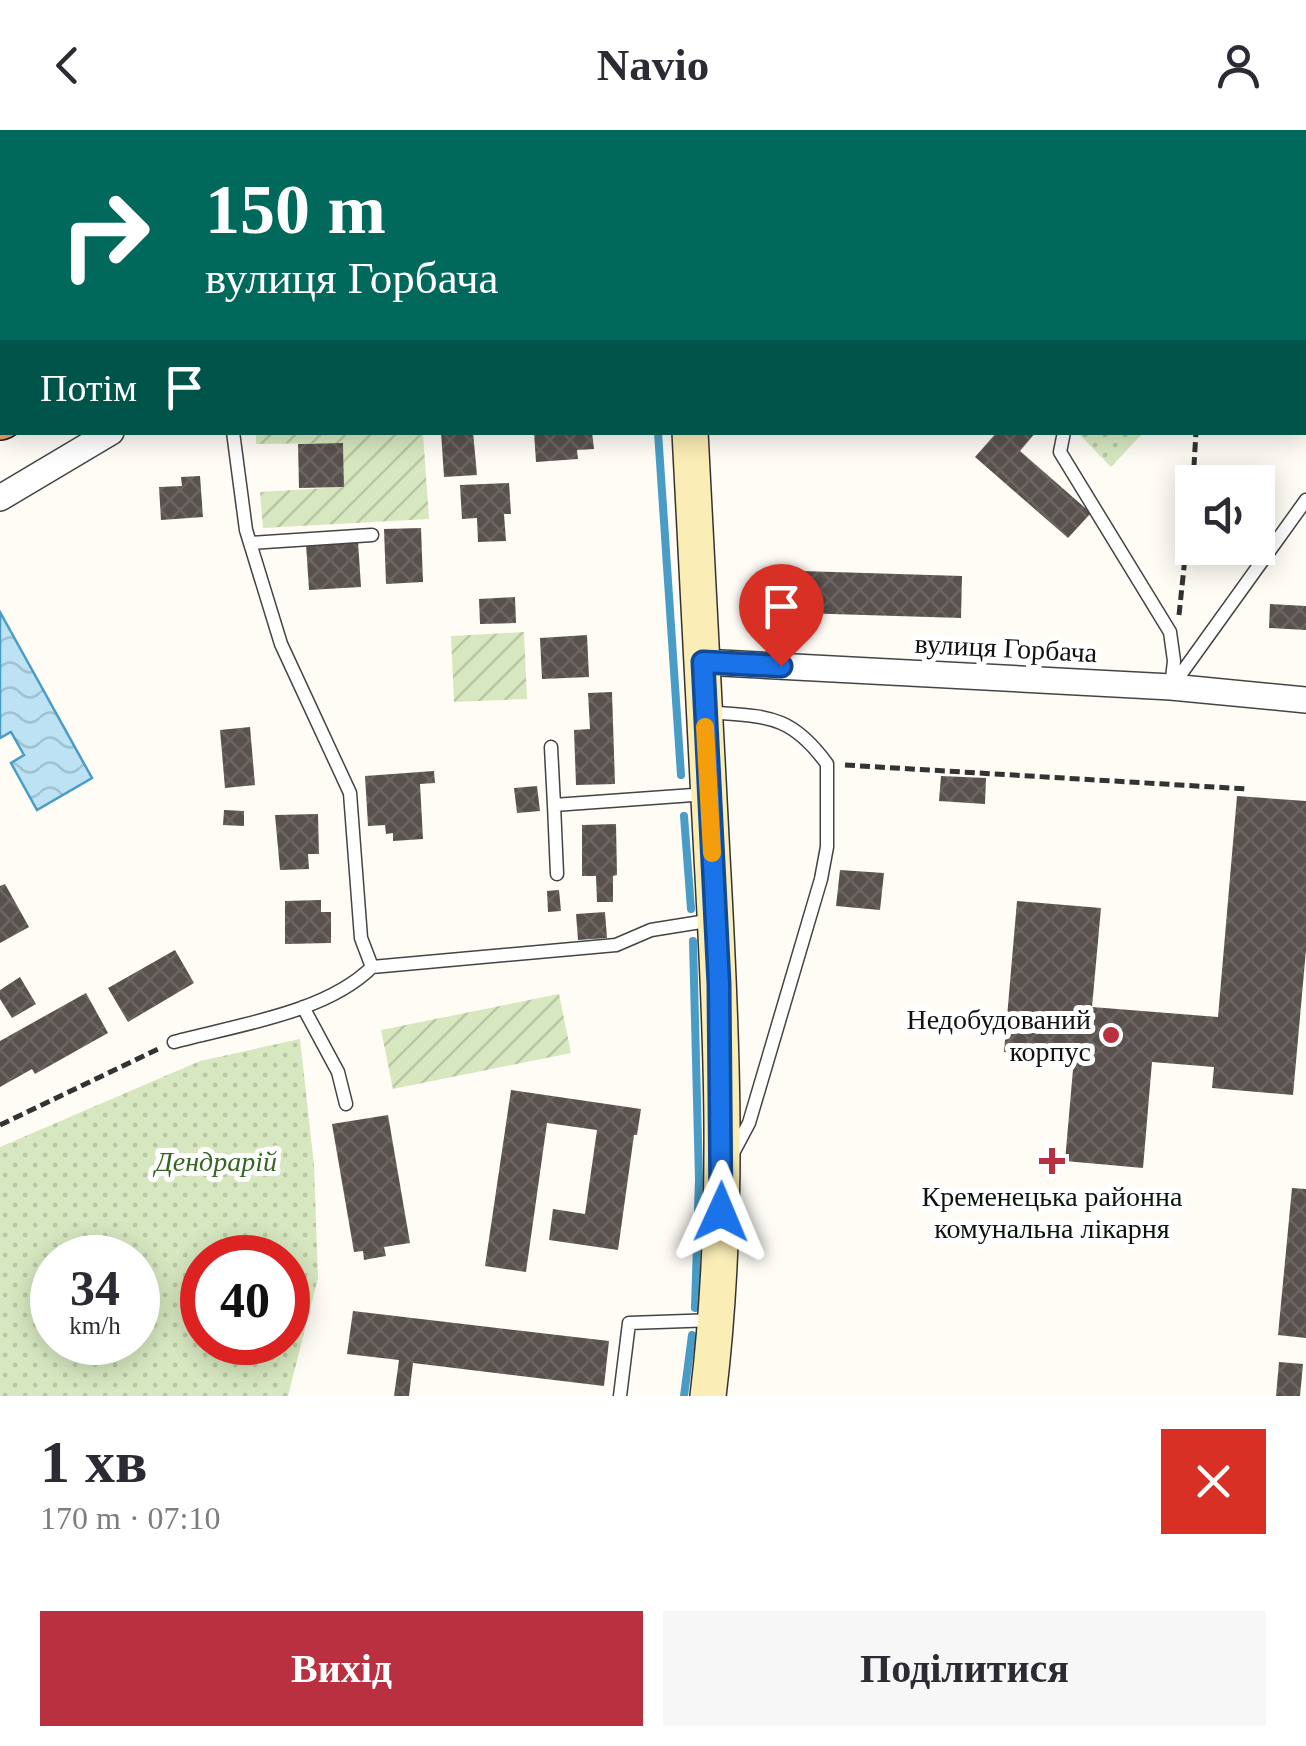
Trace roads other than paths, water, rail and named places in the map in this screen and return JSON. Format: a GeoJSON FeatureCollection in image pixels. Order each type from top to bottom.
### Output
{"type":"FeatureCollection","features":[{"type":"Feature","properties":{"kind":"street"},"geometry":{"type":"LineString","coordinates":[[0,498],[105,435]]}},
{"type":"Feature","properties":{"kind":"street"},"geometry":{"type":"LineString","coordinates":[[690,435],[716,920],[722,1175],[718,1320],[708,1396]]}},
{"type":"Feature","properties":{"kind":"street","name":"вулиця Горбача"},"geometry":{"type":"LineString","coordinates":[[703,662],[1171,688],[1306,700]]}},
{"type":"Feature","properties":{"kind":"lane"},"geometry":{"type":"LineString","coordinates":[[233,435],[238,486],[250,543],[281,644],[350,793],[361,938],[372,967]]}},
{"type":"Feature","properties":{"kind":"lane"},"geometry":{"type":"LineString","coordinates":[[1063,435],[1060,452],[1170,632],[1174,661],[1171,688]]}},
{"type":"Feature","properties":{"kind":"lane"},"geometry":{"type":"LineString","coordinates":[[1171,688],[1306,500]]}},
{"type":"Feature","properties":{"kind":"lane"},"geometry":{"type":"LineString","coordinates":[[250,543],[372,534]]}},
{"type":"Feature","properties":{"kind":"lane"},"geometry":{"type":"LineString","coordinates":[[704,711],[769,717],[798,729],[827,764],[827,848],[821,878],[749,1123],[722,1175]]}},
{"type":"Feature","properties":{"kind":"lane"},"geometry":{"type":"LineString","coordinates":[[551,747],[557,874]]}},
{"type":"Feature","properties":{"kind":"lane"},"geometry":{"type":"LineString","coordinates":[[554,805],[709,794]]}},
{"type":"Feature","properties":{"kind":"lane"},"geometry":{"type":"LineString","coordinates":[[174,1042],[304,1007],[354,985],[372,967],[616,945],[651,930],[716,920]]}},
{"type":"Feature","properties":{"kind":"lane"},"geometry":{"type":"LineString","coordinates":[[304,1007],[338,1072],[346,1104]]}},
{"type":"Feature","properties":{"kind":"lane"},"geometry":{"type":"LineString","coordinates":[[620,1396],[629,1323],[718,1320]]}},
{"type":"Feature","properties":{"kind":"water"},"geometry":{"type":"Polygon","coordinates":[[[0,612],[92,778],[37,810],[11,763],[24,755],[11,732],[0,738],[0,612]]]}},
{"type":"Feature","properties":{"kind":"waterway"},"geometry":{"type":"LineString","coordinates":[[658,435],[681,775]]}},
{"type":"Feature","properties":{"kind":"waterway"},"geometry":{"type":"LineString","coordinates":[[684,816],[691,909]]}},
{"type":"Feature","properties":{"kind":"waterway"},"geometry":{"type":"LineString","coordinates":[[693,941],[699,1179],[695,1308]]}},
{"type":"Feature","properties":{"kind":"waterway"},"geometry":{"type":"LineString","coordinates":[[684,1396],[692,1335]]}},
{"type":"Feature","properties":{"kind":"place","name":"Недобудований корпус"},"geometry":{"type":"Point","coordinates":[1111,1035]}},
{"type":"Feature","properties":{"kind":"place","name":"Кременецька районна комунальна лікарня"},"geometry":{"type":"Point","coordinates":[1052,1161]}},
{"type":"Feature","properties":{"kind":"park label","name":"Дендрарій"},"geometry":{"type":"Point","coordinates":[216,1161]}}]}
